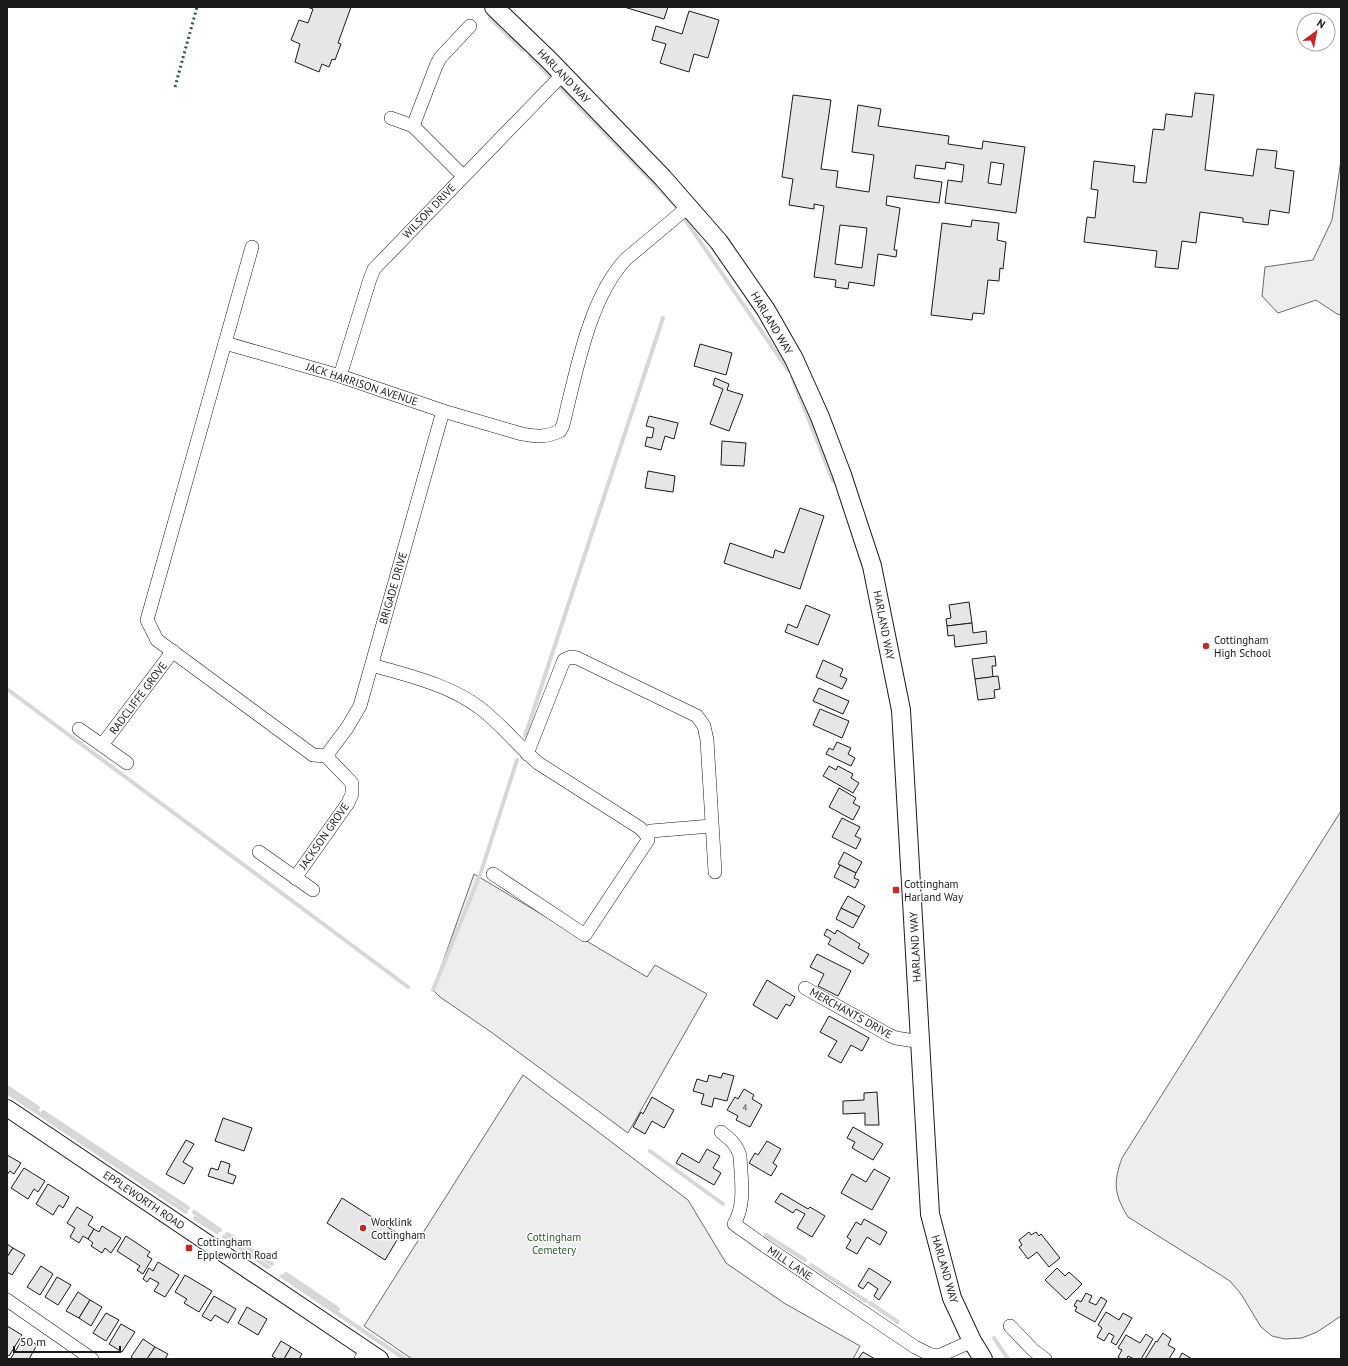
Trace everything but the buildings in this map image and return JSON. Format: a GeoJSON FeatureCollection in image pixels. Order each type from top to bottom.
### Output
{"type":"FeatureCollection","features":[{"type":"Feature","properties":{"kind":"main road","name":"HARLAND WAY"},"geometry":{"type":"LineString","coordinates":[[494,7],[563,74],[663,178],[719,242],[766,310],[794,359],[820,418],[842,475],[872,566],[901,710],[930,1214],[952,1298],[972,1341],[983,1359]]}},
{"type":"Feature","properties":{"kind":"street"},"geometry":{"type":"LineString","coordinates":[[414,126],[440,58],[470,26]]}},
{"type":"Feature","properties":{"kind":"street","name":"WILSON DRIVE"},"geometry":{"type":"LineString","coordinates":[[340,376],[374,269],[563,74]]}},
{"type":"Feature","properties":{"kind":"street"},"geometry":{"type":"LineString","coordinates":[[391,118],[414,126],[463,176]]}},
{"type":"Feature","properties":{"kind":"street","name":"JACK HARRISON AVENUE"},"geometry":{"type":"LineString","coordinates":[[225,343],[340,376],[443,411],[534,437],[552,435],[560,431],[589,328],[601,296],[618,267],[688,207]]}},
{"type":"Feature","properties":{"kind":"street"},"geometry":{"type":"LineString","coordinates":[[252,247],[147,620],[158,640],[173,652],[313,756],[326,756]]}},
{"type":"Feature","properties":{"kind":"street","name":"BRIGADE DRIVE"},"geometry":{"type":"LineString","coordinates":[[326,756],[347,728],[360,706],[443,411]]}},
{"type":"Feature","properties":{"kind":"street","name":"RADCLIFFE GROVE"},"geometry":{"type":"LineString","coordinates":[[102,745],[173,652]]}},
{"type":"Feature","properties":{"kind":"street"},"geometry":{"type":"LineString","coordinates":[[527,754],[564,660],[571,657],[577,658],[697,716],[704,726],[707,740],[711,826],[715,872]]}},
{"type":"Feature","properties":{"kind":"street"},"geometry":{"type":"LineString","coordinates":[[372,665],[446,688],[464,698],[480,708],[538,763],[640,828],[648,837],[648,840],[585,935],[494,874]]}},
{"type":"Feature","properties":{"kind":"street","name":"RADCLIFFE GROVE"},"geometry":{"type":"LineString","coordinates":[[79,729],[127,763]]}},
{"type":"Feature","properties":{"kind":"street","name":"JACKSON GROVE"},"geometry":{"type":"LineString","coordinates":[[295,878],[348,803],[352,794],[352,784],[326,756]]}},
{"type":"Feature","properties":{"kind":"street"},"geometry":{"type":"LineString","coordinates":[[646,833],[651,831],[711,826]]}},
{"type":"Feature","properties":{"kind":"street","name":"JACKSON GROVE"},"geometry":{"type":"LineString","coordinates":[[259,852],[313,890]]}},
{"type":"Feature","properties":{"kind":"street","name":"MERCHANTS DRIVE"},"geometry":{"type":"LineString","coordinates":[[805,988],[889,1035],[896,1038],[921,1042]]}},
{"type":"Feature","properties":{"kind":"street","name":"EPPLEWORTH ROAD"},"geometry":{"type":"LineString","coordinates":[[7,1108],[370,1356]]}},
{"type":"Feature","properties":{"kind":"street","name":"MILL LANE"},"geometry":{"type":"LineString","coordinates":[[721,1132],[731,1139],[738,1149],[740,1156],[741,1206],[739,1216],[734,1224],[915,1347],[933,1357],[952,1351],[972,1341]]}},
{"type":"Feature","properties":{"kind":"street"},"geometry":{"type":"LineString","coordinates":[[7,1300],[92,1359]]}},
{"type":"Feature","properties":{"kind":"street"},"geometry":{"type":"LineString","coordinates":[[1010,1326],[1033,1350],[1045,1359]]}},
{"type":"Feature","properties":{"kind":"green space"},"geometry":{"type":"Polygon","coordinates":[[[1341,160],[1341,315],[1337,314],[1316,300],[1278,313],[1262,296],[1265,267],[1313,260],[1332,220],[1341,160]]]}},
{"type":"Feature","properties":{"kind":"green space"},"geometry":{"type":"Polygon","coordinates":[[[1341,811],[1341,1316],[1317,1332],[1302,1338],[1285,1339],[1272,1336],[1261,1327],[1241,1294],[1230,1281],[1128,1217],[1120,1202],[1116,1182],[1122,1158],[1341,811]]]}},
{"type":"Feature","properties":{"kind":"green space"},"geometry":{"type":"Polygon","coordinates":[[[474,874],[647,977],[655,965],[707,994],[628,1133],[491,1032],[440,997],[433,990],[474,874]]]}},
{"type":"Feature","properties":{"kind":"green space","name":"Cottingham Cemetery"},"geometry":{"type":"Polygon","coordinates":[[[523,1075],[688,1200],[726,1263],[784,1303],[860,1346],[853,1359],[412,1359],[364,1326],[523,1075]]]}},
{"type":"Feature","properties":{"kind":"waterway"},"geometry":{"type":"LineString","coordinates":[[490,18],[523,50]]}},
{"type":"Feature","properties":{"kind":"waterway"},"geometry":{"type":"LineString","coordinates":[[530,56],[676,206]]}},
{"type":"Feature","properties":{"kind":"waterway"},"geometry":{"type":"LineString","coordinates":[[682,215],[788,370]]}},
{"type":"Feature","properties":{"kind":"waterway"},"geometry":{"type":"LineString","coordinates":[[525,736],[663,318]]}},
{"type":"Feature","properties":{"kind":"waterway"},"geometry":{"type":"LineString","coordinates":[[792,377],[833,481]]}},
{"type":"Feature","properties":{"kind":"waterway"},"geometry":{"type":"LineString","coordinates":[[7,689],[408,987]]}},
{"type":"Feature","properties":{"kind":"waterway"},"geometry":{"type":"LineString","coordinates":[[433,990],[480,875],[517,760]]}},
{"type":"Feature","properties":{"kind":"waterway"},"geometry":{"type":"LineString","coordinates":[[7,1087],[38,1108]]}},
{"type":"Feature","properties":{"kind":"waterway"},"geometry":{"type":"LineString","coordinates":[[7,1092],[186,1212]]}},
{"type":"Feature","properties":{"kind":"waterway"},"geometry":{"type":"LineString","coordinates":[[43,1112],[188,1208]]}},
{"type":"Feature","properties":{"kind":"waterway"},"geometry":{"type":"LineString","coordinates":[[650,1151],[723,1204]]}},
{"type":"Feature","properties":{"kind":"waterway"},"geometry":{"type":"LineString","coordinates":[[194,1212],[220,1230]]}},
{"type":"Feature","properties":{"kind":"waterway"},"geometry":{"type":"LineString","coordinates":[[195,1218],[217,1232]]}},
{"type":"Feature","properties":{"kind":"waterway"},"geometry":{"type":"LineString","coordinates":[[227,1234],[272,1264]]}},
{"type":"Feature","properties":{"kind":"waterway"},"geometry":{"type":"LineString","coordinates":[[766,1235],[805,1260]]}},
{"type":"Feature","properties":{"kind":"waterway"},"geometry":{"type":"LineString","coordinates":[[224,1237],[268,1267]]}},
{"type":"Feature","properties":{"kind":"waterway"},"geometry":{"type":"LineString","coordinates":[[811,1265],[866,1301]]}},
{"type":"Feature","properties":{"kind":"waterway"},"geometry":{"type":"LineString","coordinates":[[286,1274],[338,1309]]}},
{"type":"Feature","properties":{"kind":"waterway"},"geometry":{"type":"LineString","coordinates":[[282,1276],[405,1359]]}},
{"type":"Feature","properties":{"kind":"waterway"},"geometry":{"type":"LineString","coordinates":[[870,1303],[898,1322]]}},
{"type":"Feature","properties":{"kind":"waterway"},"geometry":{"type":"LineString","coordinates":[[994,1338],[1008,1359]]}},
{"type":"Feature","properties":{"kind":"hedge"},"geometry":{"type":"LineString","coordinates":[[175,87],[197,7]]}},
{"type":"Feature","properties":{"kind":"place","name":"Cottingham High School"},"geometry":{"type":"Point","coordinates":[1206,646]}},
{"type":"Feature","properties":{"kind":"place","name":"Cottingham Harland Way"},"geometry":{"type":"Point","coordinates":[896,890]}},
{"type":"Feature","properties":{"kind":"place","name":"Worklink Cottingham"},"geometry":{"type":"Point","coordinates":[363,1228]}},
{"type":"Feature","properties":{"kind":"place","name":"Cottingham Eppleworth Road"},"geometry":{"type":"Point","coordinates":[189,1248]}}]}
